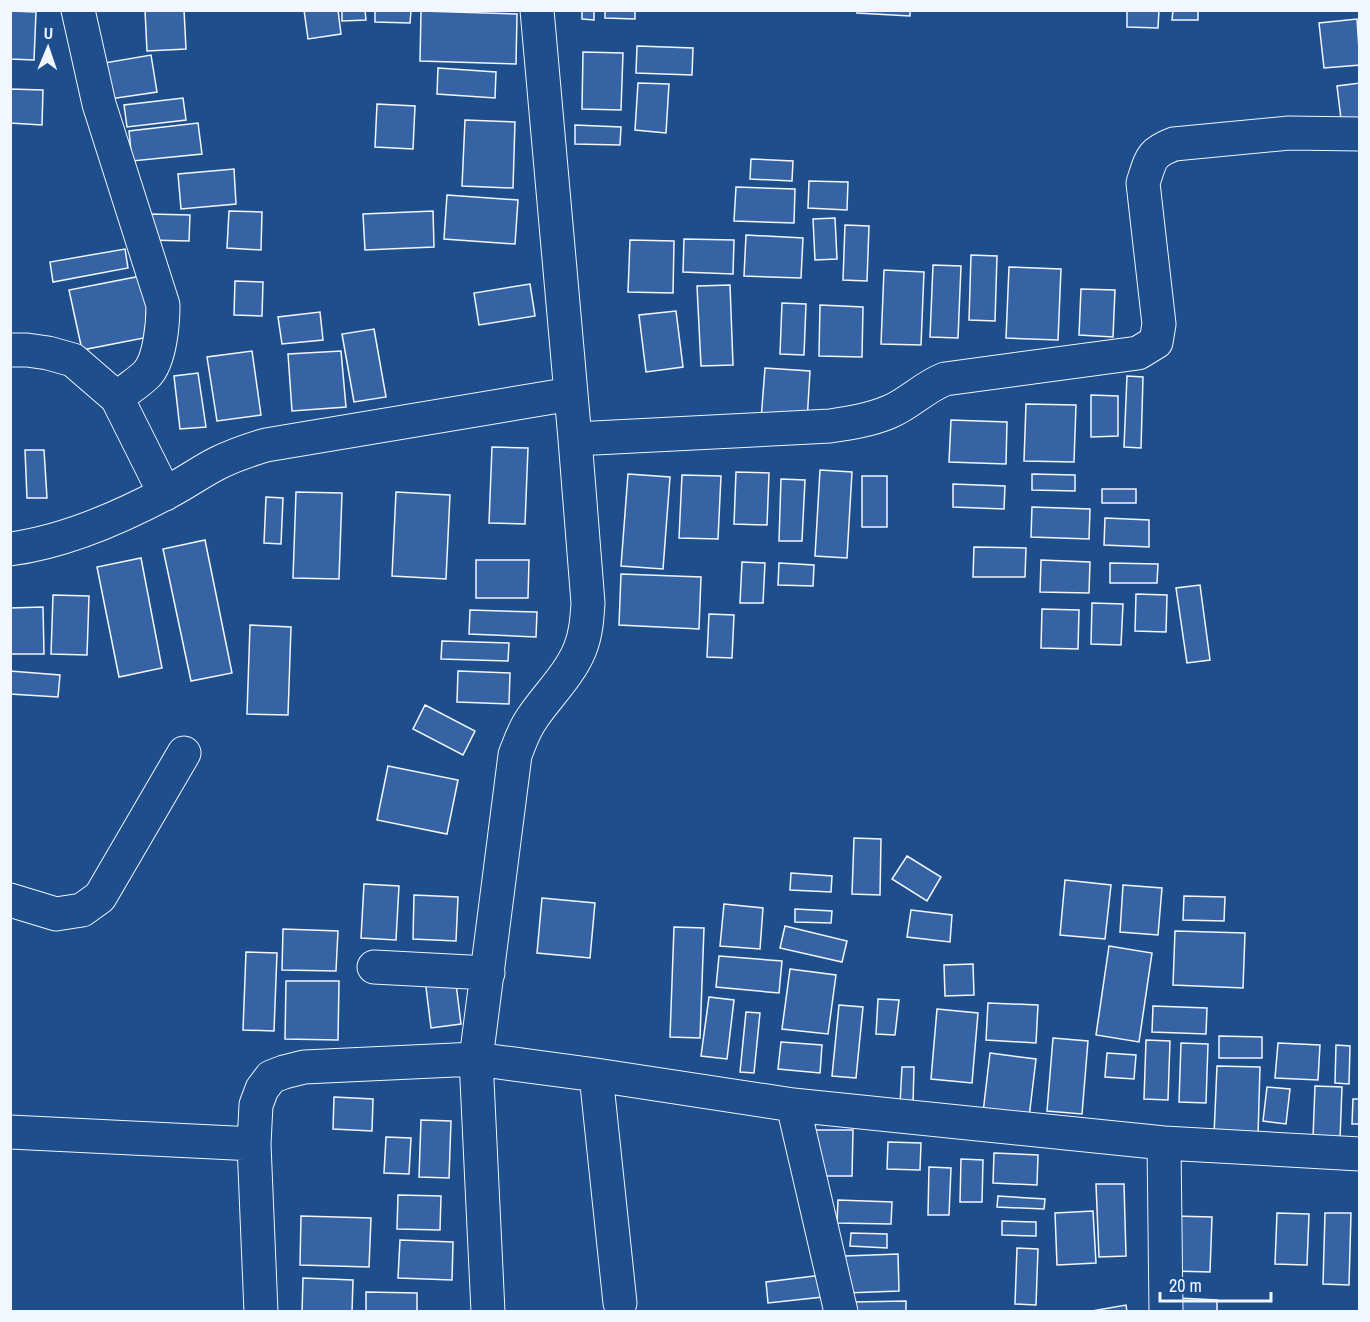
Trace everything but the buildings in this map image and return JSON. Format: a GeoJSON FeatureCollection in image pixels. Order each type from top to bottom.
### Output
{"type":"FeatureCollection","features":[{"type":"Feature","properties":{"kind":"street"},"geometry":{"type":"LineString","coordinates":[[78,10],[99,104],[163,305],[163,322],[155,361],[147,374],[117,398]]}},
{"type":"Feature","properties":{"kind":"street"},"geometry":{"type":"LineString","coordinates":[[488,1311],[476,1059],[515,755],[531,719],[571,666],[580,650],[586,630],[588,603],[576,440],[537,10]]}},
{"type":"Feature","properties":{"kind":"street"},"geometry":{"type":"LineString","coordinates":[[576,440],[830,426],[864,421],[890,412],[932,384],[945,379],[1138,353],[1156,342],[1159,324],[1143,183],[1157,150],[1174,144],[1289,133],[1359,134]]}},
{"type":"Feature","properties":{"kind":"street"},"geometry":{"type":"LineString","coordinates":[[10,350],[37,351],[73,360],[117,398],[165,494]]}},
{"type":"Feature","properties":{"kind":"street"},"geometry":{"type":"LineString","coordinates":[[10,549],[73,534],[112,519],[165,494],[238,453],[266,445],[571,394]]}},
{"type":"Feature","properties":{"kind":"street"},"geometry":{"type":"LineString","coordinates":[[10,900],[56,914],[82,910],[100,897],[184,753]]}},
{"type":"Feature","properties":{"kind":"street"},"geometry":{"type":"LineString","coordinates":[[374,967],[488,973]]}},
{"type":"Feature","properties":{"kind":"street"},"geometry":{"type":"LineString","coordinates":[[261,1311],[254,1144],[256,1105],[262,1089],[271,1077],[304,1067],[476,1059],[793,1106],[1164,1143],[1359,1154]]}},
{"type":"Feature","properties":{"kind":"street"},"geometry":{"type":"LineString","coordinates":[[596,1075],[620,1304]]}},
{"type":"Feature","properties":{"kind":"street"},"geometry":{"type":"LineString","coordinates":[[793,1106],[841,1311]]}},
{"type":"Feature","properties":{"kind":"street"},"geometry":{"type":"LineString","coordinates":[[10,1132],[254,1144]]}},
{"type":"Feature","properties":{"kind":"street"},"geometry":{"type":"LineString","coordinates":[[1164,1143],[1166,1311]]}}]}
